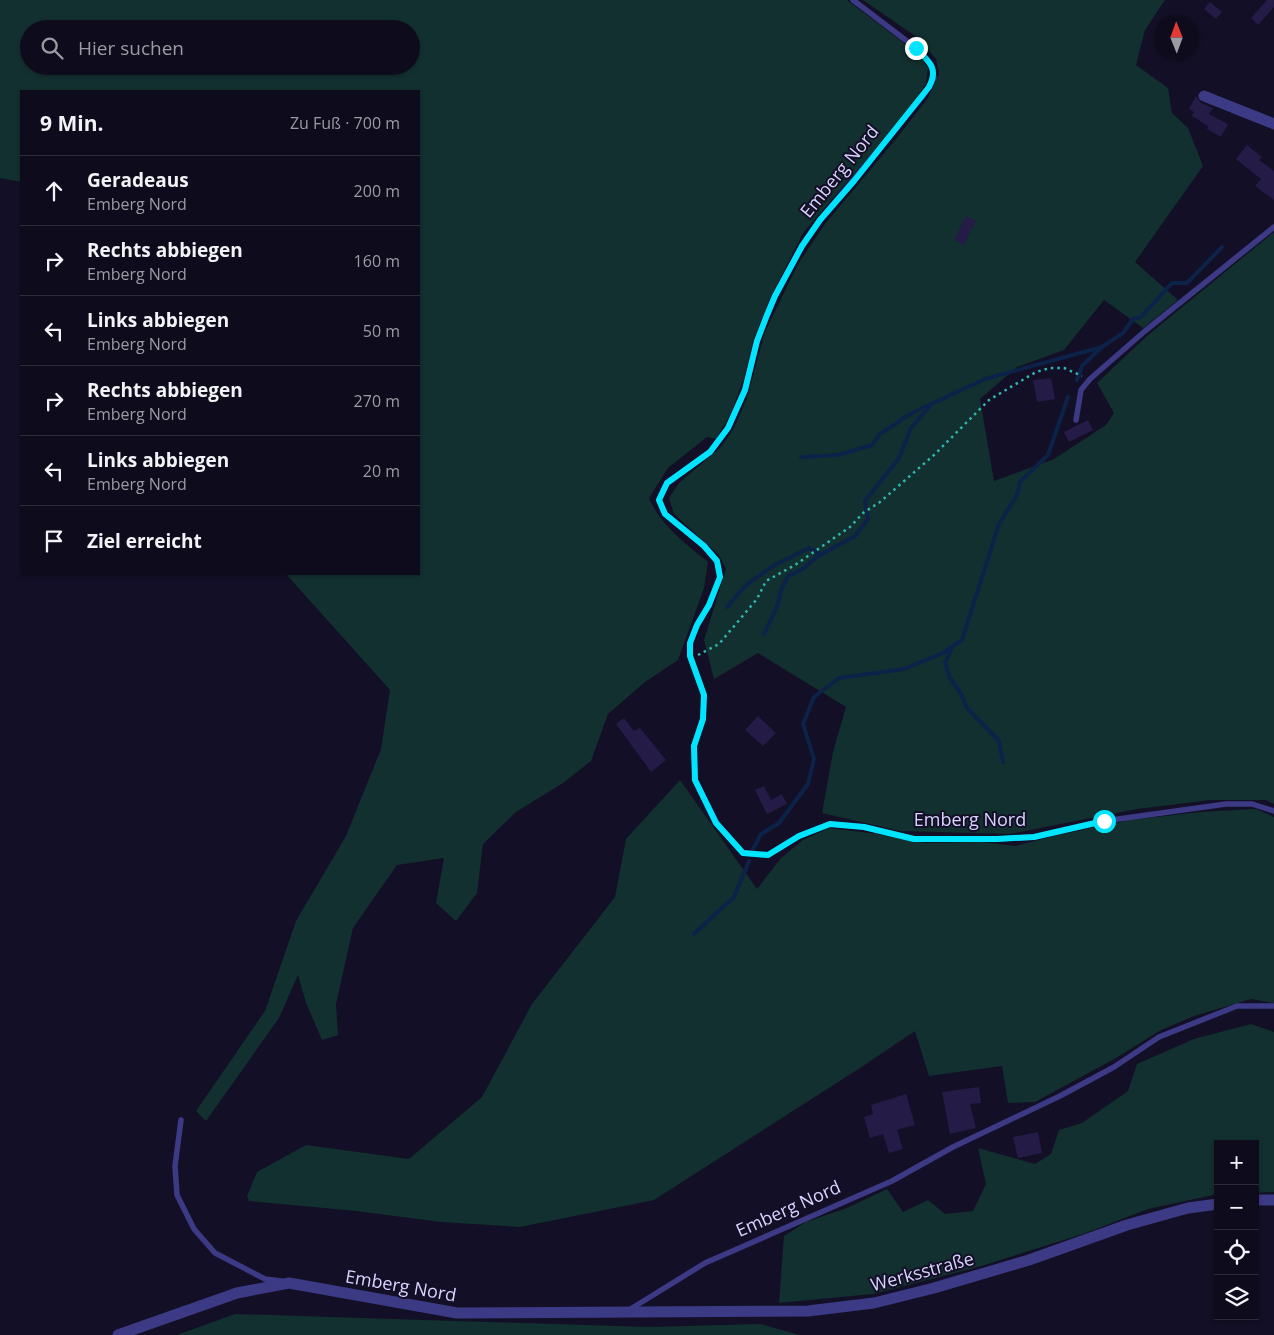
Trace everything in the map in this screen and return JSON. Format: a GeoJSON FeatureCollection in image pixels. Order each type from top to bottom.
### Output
{"type":"FeatureCollection","features":[{"type":"Feature","properties":{"kind":"street"},"geometry":{"type":"LineString","coordinates":[[1204,96],[1274,124]]}},
{"type":"Feature","properties":{"kind":"street"},"geometry":{"type":"LineString","coordinates":[[1259,1200],[1274,1200]]}},
{"type":"Feature","properties":{"kind":"street","name":"Werksstraße"},"geometry":{"type":"LineString","coordinates":[[625,1312],[808,1311],[874,1302],[934,1288],[1029,1260],[1126,1225],[1188,1208],[1214,1205]]}},
{"type":"Feature","properties":{"kind":"street"},"geometry":{"type":"LineString","coordinates":[[118,1335],[237,1293],[289,1283]]}},
{"type":"Feature","properties":{"kind":"street","name":"Emberg Nord"},"geometry":{"type":"LineString","coordinates":[[289,1283],[457,1313],[625,1312]]}},
{"type":"Feature","properties":{"kind":"lane","name":"Emberg Nord"},"geometry":{"type":"LineString","coordinates":[[853,0],[916,48],[931,64],[934,78],[923,96],[820,220],[802,246],[767,315],[757,341],[745,390],[728,428],[710,452],[667,483],[659,500],[665,514],[704,546],[717,561],[720,577],[709,605],[697,625],[690,643],[692,661],[704,695],[703,719],[694,746],[695,780],[716,823],[743,853],[768,855],[799,836],[830,824],[864,827],[914,839],[997,839],[1034,837],[1104,821],[1226,804],[1252,804],[1274,811]]}},
{"type":"Feature","properties":{"kind":"lane"},"geometry":{"type":"LineString","coordinates":[[1076,420],[1081,390],[1090,379],[1145,331],[1274,227]]}},
{"type":"Feature","properties":{"kind":"lane","name":"Emberg Nord"},"geometry":{"type":"LineString","coordinates":[[625,1312],[705,1263],[892,1181],[953,1147],[1060,1096],[1114,1067],[1159,1037],[1238,1006],[1274,1006]]}},
{"type":"Feature","properties":{"kind":"lane"},"geometry":{"type":"LineString","coordinates":[[181,1120],[174,1166],[177,1195],[194,1229],[215,1253],[265,1279],[289,1283]]}},
{"type":"Feature","properties":{"kind":"path"},"geometry":{"type":"LineString","coordinates":[[692,661],[695,656],[719,644],[757,599],[766,581],[850,527],[863,512],[880,502],[934,455],[989,400],[1036,372],[1050,368],[1064,368],[1081,375]]}},
{"type":"Feature","properties":{"kind":"green space"},"geometry":{"type":"Polygon","coordinates":[[[0,0],[847,0],[917,53],[928,68],[926,83],[908,112],[803,233],[769,300],[753,341],[744,378],[731,413],[716,439],[707,437],[668,468],[649,498],[667,525],[708,562],[704,588],[678,660],[645,682],[608,714],[591,761],[563,783],[516,812],[483,844],[477,893],[456,921],[436,903],[444,858],[397,865],[353,928],[336,1004],[338,1035],[322,1040],[306,1003],[298,975],[279,1018],[206,1121],[196,1111],[265,1011],[296,921],[346,836],[381,749],[390,690],[287,575],[420,575],[420,90],[20,90],[20,182],[0,178],[0,0]]]}},
{"type":"Feature","properties":{"kind":"green space"},"geometry":{"type":"Polygon","coordinates":[[[863,0],[1165,0],[1145,30],[1136,65],[1168,88],[1172,113],[1188,128],[1203,166],[1135,262],[1178,300],[1143,328],[1104,300],[1064,350],[1017,367],[980,399],[994,481],[1054,459],[1106,425],[1114,413],[1097,383],[1148,335],[1274,232],[1274,804],[1266,800],[1211,800],[1137,809],[1010,834],[900,831],[822,813],[833,752],[846,707],[758,653],[714,679],[704,640],[726,569],[719,555],[674,514],[669,498],[679,483],[720,448],[733,430],[747,398],[765,332],[798,264],[825,224],[928,98],[939,74],[936,59],[918,38],[863,0]]]}},
{"type":"Feature","properties":{"kind":"green space"},"geometry":{"type":"Polygon","coordinates":[[[680,780],[757,889],[781,858],[803,840],[829,828],[878,834],[925,843],[981,842],[1015,846],[1130,820],[1200,812],[1256,809],[1274,817],[1274,1003],[1251,999],[1194,1016],[1161,1030],[1116,1058],[1035,1102],[1008,1103],[1002,1066],[929,1076],[915,1031],[654,1200],[520,1227],[441,1222],[356,1211],[249,1201],[247,1196],[257,1172],[306,1145],[409,1159],[482,1097],[532,1004],[615,897],[626,839],[680,780]]]}},
{"type":"Feature","properties":{"kind":"green space"},"geometry":{"type":"Polygon","coordinates":[[[1251,1024],[1274,1032],[1274,1192],[1259,1193],[1259,1140],[1214,1140],[1214,1195],[1148,1209],[1086,1233],[978,1267],[873,1294],[779,1303],[784,1236],[806,1222],[847,1208],[887,1189],[903,1212],[928,1200],[945,1214],[973,1211],[986,1184],[978,1148],[1035,1164],[1051,1154],[1059,1130],[1082,1123],[1128,1091],[1137,1064],[1194,1039],[1251,1024]]]}},
{"type":"Feature","properties":{"kind":"green space"},"geometry":{"type":"Polygon","coordinates":[[[235,1314],[648,1327],[760,1324],[800,1335],[177,1335],[235,1314]]]}},
{"type":"Feature","properties":{"kind":"building"},"geometry":{"type":"Polygon","coordinates":[[[1267,0],[1274,0],[1274,7],[1258,25],[1251,18],[1267,0]]]}},
{"type":"Feature","properties":{"kind":"building"},"geometry":{"type":"Polygon","coordinates":[[[1210,2],[1222,12],[1216,19],[1204,9],[1210,2]]]}},
{"type":"Feature","properties":{"kind":"building"},"geometry":{"type":"Polygon","coordinates":[[[1196,96],[1201,103],[1213,108],[1209,114],[1228,124],[1221,137],[1207,129],[1208,126],[1192,116],[1194,112],[1189,109],[1196,96]]]}},
{"type":"Feature","properties":{"kind":"building"},"geometry":{"type":"Polygon","coordinates":[[[1247,145],[1262,157],[1259,160],[1274,171],[1274,200],[1255,186],[1261,179],[1236,159],[1247,145]]]}},
{"type":"Feature","properties":{"kind":"building"},"geometry":{"type":"Polygon","coordinates":[[[966,216],[976,221],[964,245],[954,240],[966,216]]]}},
{"type":"Feature","properties":{"kind":"building"},"geometry":{"type":"Polygon","coordinates":[[[1051,378],[1055,399],[1037,402],[1033,380],[1051,378]]]}},
{"type":"Feature","properties":{"kind":"building"},"geometry":{"type":"Polygon","coordinates":[[[1088,420],[1093,430],[1069,442],[1064,432],[1088,420]]]}},
{"type":"Feature","properties":{"kind":"building"},"geometry":{"type":"Polygon","coordinates":[[[758,716],[776,733],[763,746],[745,730],[758,716]]]}},
{"type":"Feature","properties":{"kind":"building"},"geometry":{"type":"Polygon","coordinates":[[[624,718],[634,731],[640,728],[666,760],[651,772],[616,724],[624,718]]]}},
{"type":"Feature","properties":{"kind":"building"},"geometry":{"type":"Polygon","coordinates":[[[764,786],[771,800],[782,794],[787,804],[767,814],[755,790],[764,786]]]}},
{"type":"Feature","properties":{"kind":"building"},"geometry":{"type":"Polygon","coordinates":[[[979,1087],[981,1103],[970,1104],[976,1128],[950,1134],[942,1092],[979,1087]]]}},
{"type":"Feature","properties":{"kind":"building"},"geometry":{"type":"Polygon","coordinates":[[[906,1094],[915,1125],[897,1130],[903,1149],[889,1153],[883,1134],[870,1138],[864,1117],[873,1114],[871,1105],[906,1094]]]}},
{"type":"Feature","properties":{"kind":"building"},"geometry":{"type":"Polygon","coordinates":[[[1038,1132],[1042,1153],[1018,1158],[1013,1137],[1038,1132]]]}},
{"type":"Feature","properties":{"kind":"waterway"},"geometry":{"type":"LineString","coordinates":[[1077,380],[1082,366],[1102,347],[1123,333],[1133,319],[1141,317],[1172,283],[1187,283],[1222,247]]}},
{"type":"Feature","properties":{"kind":"waterway"},"geometry":{"type":"LineString","coordinates":[[801,457],[838,455],[872,445],[880,434],[912,413],[985,379],[1102,347]]}},
{"type":"Feature","properties":{"kind":"waterway"},"geometry":{"type":"LineString","coordinates":[[753,849],[761,834],[779,823],[808,784],[814,759],[803,724],[814,697],[839,678],[904,669],[943,653],[962,640],[999,524],[1017,495],[1020,482],[1048,455],[1068,397]]}},
{"type":"Feature","properties":{"kind":"waterway"},"geometry":{"type":"LineString","coordinates":[[764,634],[777,607],[781,590],[788,576],[803,569],[815,558],[855,536],[868,519],[865,501],[899,458],[911,428],[930,406]]}},
{"type":"Feature","properties":{"kind":"waterway"},"geometry":{"type":"LineString","coordinates":[[727,607],[746,585],[773,566],[809,548],[821,555]]}},
{"type":"Feature","properties":{"kind":"waterway"},"geometry":{"type":"LineString","coordinates":[[952,648],[945,663],[950,678],[961,694],[967,708],[999,741],[1003,762]]}},
{"type":"Feature","properties":{"kind":"waterway"},"geometry":{"type":"LineString","coordinates":[[694,934],[734,897],[749,861]]}},
{"type":"Feature","properties":{"kind":"route"},"geometry":{"type":"LineString","coordinates":[[916,48],[931,64],[933,70],[934,78],[929,87],[854,181],[820,220],[802,246],[767,315],[757,341],[745,390],[728,428],[710,452],[667,483],[659,500],[665,514],[704,546],[717,561],[720,577],[709,605],[697,625],[690,643],[690,656],[704,695],[703,719],[694,746],[695,780],[716,823],[743,853],[768,855],[799,836],[830,824],[864,827],[914,839],[959,840],[1034,837],[1104,821]]}}]}
